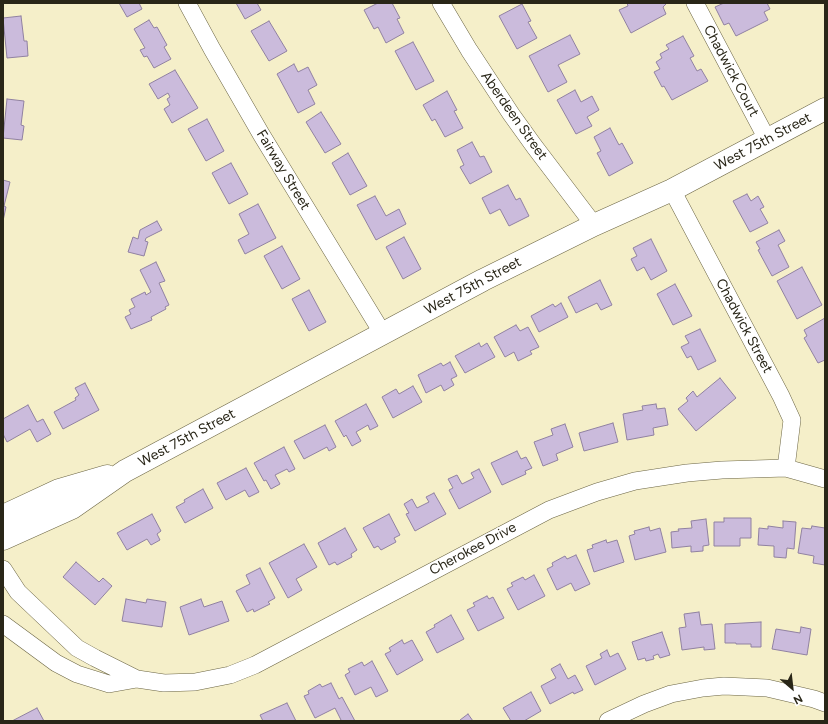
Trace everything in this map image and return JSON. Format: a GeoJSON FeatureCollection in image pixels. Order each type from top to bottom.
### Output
{"type":"FeatureCollection","features":[{"type":"Feature","properties":{"kind":"main road","name":"West 75th Street"},"geometry":{"type":"LineString","coordinates":[[3,539],[72,508],[125,471],[483,280],[594,224],[672,190],[825,109]]}},
{"type":"Feature","properties":{"kind":"main road","name":"West 75th Street"},"geometry":{"type":"LineString","coordinates":[[3,516],[59,490],[125,471]]}},
{"type":"Feature","properties":{"kind":"street","name":"Fairway Street"},"geometry":{"type":"LineString","coordinates":[[187,3],[261,134],[383,334]]}},
{"type":"Feature","properties":{"kind":"street","name":"Aberdeen Street"},"geometry":{"type":"LineString","coordinates":[[441,3],[469,50],[511,114],[594,224]]}},
{"type":"Feature","properties":{"kind":"street","name":"Chadwick Court"},"geometry":{"type":"LineString","coordinates":[[695,3],[767,139]]}},
{"type":"Feature","properties":{"kind":"street","name":"Chadwick Street"},"geometry":{"type":"LineString","coordinates":[[672,190],[781,396],[792,420],[786,468]]}},
{"type":"Feature","properties":{"kind":"street","name":"Cherokee Drive"},"geometry":{"type":"LineString","coordinates":[[3,624],[56,663],[77,674],[109,684],[137,679],[164,683],[195,682],[230,675],[248,667],[549,510],[597,492],[635,481],[687,473],[786,468],[825,478]]}},
{"type":"Feature","properties":{"kind":"street","name":"Cherokee Drive"},"geometry":{"type":"LineString","coordinates":[[3,569],[18,592],[77,648],[137,679]]}},
{"type":"Feature","properties":{"kind":"street"},"geometry":{"type":"LineString","coordinates":[[608,721],[644,704],[671,694],[724,686],[767,688],[825,703]]}},
{"type":"Feature","properties":{"kind":"building"},"geometry":{"type":"Polygon","coordinates":[[[119,3],[139,3],[142,9],[127,17],[119,3]]]}},
{"type":"Feature","properties":{"kind":"building"},"geometry":{"type":"Polygon","coordinates":[[[236,3],[257,3],[261,10],[245,19],[236,3]]]}},
{"type":"Feature","properties":{"kind":"building"},"geometry":{"type":"Polygon","coordinates":[[[378,3],[392,3],[400,18],[397,19],[404,33],[386,43],[378,27],[374,29],[364,10],[378,3]]]}},
{"type":"Feature","properties":{"kind":"building"},"geometry":{"type":"Polygon","coordinates":[[[627,3],[667,3],[663,7],[666,14],[631,33],[619,10],[628,6],[627,3]]]}},
{"type":"Feature","properties":{"kind":"building"},"geometry":{"type":"Polygon","coordinates":[[[724,3],[767,3],[770,9],[764,12],[768,20],[736,36],[729,23],[724,25],[715,7],[724,3]]]}},
{"type":"Feature","properties":{"kind":"building"},"geometry":{"type":"Polygon","coordinates":[[[522,4],[531,21],[528,22],[537,38],[517,49],[499,16],[522,4]]]}},
{"type":"Feature","properties":{"kind":"building"},"geometry":{"type":"Polygon","coordinates":[[[21,16],[24,41],[27,41],[28,56],[7,58],[3,18],[21,16]]]}},
{"type":"Feature","properties":{"kind":"building"},"geometry":{"type":"Polygon","coordinates":[[[149,20],[154,28],[157,27],[167,45],[164,47],[171,59],[154,68],[147,56],[144,57],[140,50],[145,48],[134,29],[149,20]]]}},
{"type":"Feature","properties":{"kind":"building"},"geometry":{"type":"Polygon","coordinates":[[[269,21],[287,51],[269,61],[251,31],[269,21]]]}},
{"type":"Feature","properties":{"kind":"building"},"geometry":{"type":"Polygon","coordinates":[[[570,35],[580,54],[558,65],[567,82],[548,92],[529,56],[570,35]]]}},
{"type":"Feature","properties":{"kind":"building"},"geometry":{"type":"Polygon","coordinates":[[[683,36],[694,56],[690,58],[697,71],[701,69],[708,81],[672,100],[664,86],[662,87],[654,72],[660,69],[656,62],[662,58],[660,54],[669,49],[666,45],[683,36]]]}},
{"type":"Feature","properties":{"kind":"building"},"geometry":{"type":"Polygon","coordinates":[[[413,42],[434,81],[416,90],[395,51],[413,42]]]}},
{"type":"Feature","properties":{"kind":"building"},"geometry":{"type":"Polygon","coordinates":[[[294,64],[298,72],[308,67],[317,85],[308,90],[315,104],[298,113],[277,74],[294,64]]]}},
{"type":"Feature","properties":{"kind":"building"},"geometry":{"type":"Polygon","coordinates":[[[175,70],[198,108],[172,123],[164,109],[170,105],[167,99],[170,97],[168,93],[158,99],[149,84],[175,70]]]}},
{"type":"Feature","properties":{"kind":"building"},"geometry":{"type":"Polygon","coordinates":[[[575,90],[581,102],[592,96],[599,110],[587,117],[592,126],[576,134],[557,100],[575,90]]]}},
{"type":"Feature","properties":{"kind":"building"},"geometry":{"type":"Polygon","coordinates":[[[447,91],[457,110],[454,111],[463,128],[445,137],[435,119],[432,121],[423,105],[447,91]]]}},
{"type":"Feature","properties":{"kind":"building"},"geometry":{"type":"Polygon","coordinates":[[[7,99],[24,101],[21,125],[24,126],[22,140],[3,138],[7,99]]]}},
{"type":"Feature","properties":{"kind":"building"},"geometry":{"type":"Polygon","coordinates":[[[321,112],[341,144],[325,153],[306,122],[321,112]]]}},
{"type":"Feature","properties":{"kind":"building"},"geometry":{"type":"Polygon","coordinates":[[[207,119],[224,151],[206,161],[188,129],[207,119]]]}},
{"type":"Feature","properties":{"kind":"building"},"geometry":{"type":"Polygon","coordinates":[[[610,128],[619,145],[622,143],[633,163],[609,176],[597,153],[601,151],[594,137],[610,128]]]}},
{"type":"Feature","properties":{"kind":"building"},"geometry":{"type":"Polygon","coordinates":[[[472,142],[480,157],[484,156],[492,172],[470,184],[460,167],[464,165],[457,150],[472,142]]]}},
{"type":"Feature","properties":{"kind":"building"},"geometry":{"type":"Polygon","coordinates":[[[348,153],[367,186],[350,195],[332,163],[348,153]]]}},
{"type":"Feature","properties":{"kind":"building"},"geometry":{"type":"Polygon","coordinates":[[[231,163],[248,194],[229,204],[212,173],[231,163]]]}},
{"type":"Feature","properties":{"kind":"building"},"geometry":{"type":"Polygon","coordinates":[[[3,180],[10,182],[4,206],[6,207],[3,221],[3,180]]]}},
{"type":"Feature","properties":{"kind":"building"},"geometry":{"type":"Polygon","coordinates":[[[508,185],[516,200],[520,198],[529,216],[509,226],[500,209],[490,214],[482,198],[508,185]]]}},
{"type":"Feature","properties":{"kind":"building"},"geometry":{"type":"Polygon","coordinates":[[[747,194],[751,201],[758,196],[764,207],[760,209],[768,223],[750,232],[733,201],[747,194]]]}},
{"type":"Feature","properties":{"kind":"building"},"geometry":{"type":"Polygon","coordinates":[[[375,196],[386,216],[399,209],[406,224],[376,240],[357,205],[375,196]]]}},
{"type":"Feature","properties":{"kind":"building"},"geometry":{"type":"Polygon","coordinates":[[[258,204],[276,238],[245,254],[238,240],[249,234],[239,214],[258,204]]]}},
{"type":"Feature","properties":{"kind":"building"},"geometry":{"type":"Polygon","coordinates":[[[157,221],[162,230],[146,238],[145,241],[148,242],[144,256],[128,252],[133,237],[138,239],[140,230],[157,221]]]}},
{"type":"Feature","properties":{"kind":"building"},"geometry":{"type":"Polygon","coordinates":[[[779,230],[785,241],[778,245],[789,267],[772,276],[758,250],[760,249],[756,242],[779,230]]]}},
{"type":"Feature","properties":{"kind":"building"},"geometry":{"type":"Polygon","coordinates":[[[404,237],[421,269],[403,279],[386,247],[404,237]]]}},
{"type":"Feature","properties":{"kind":"building"},"geometry":{"type":"Polygon","coordinates":[[[651,239],[667,271],[651,280],[644,267],[637,271],[631,259],[637,256],[633,248],[651,239]]]}},
{"type":"Feature","properties":{"kind":"building"},"geometry":{"type":"Polygon","coordinates":[[[282,246],[300,279],[282,289],[264,256],[282,246]]]}},
{"type":"Feature","properties":{"kind":"building"},"geometry":{"type":"Polygon","coordinates":[[[156,262],[165,281],[159,283],[169,305],[165,307],[166,309],[151,317],[152,320],[131,329],[125,317],[131,314],[129,310],[135,307],[131,299],[145,292],[146,295],[151,292],[140,270],[156,262]]]}},
{"type":"Feature","properties":{"kind":"building"},"geometry":{"type":"Polygon","coordinates":[[[802,267],[822,305],[797,319],[777,281],[802,267]]]}},
{"type":"Feature","properties":{"kind":"building"},"geometry":{"type":"Polygon","coordinates":[[[600,280],[612,305],[601,310],[597,303],[576,313],[568,297],[600,280]]]}},
{"type":"Feature","properties":{"kind":"building"},"geometry":{"type":"Polygon","coordinates":[[[675,284],[692,316],[673,325],[657,294],[675,284]]]}},
{"type":"Feature","properties":{"kind":"building"},"geometry":{"type":"Polygon","coordinates":[[[309,290],[326,322],[309,331],[292,299],[309,290]]]}},
{"type":"Feature","properties":{"kind":"building"},"geometry":{"type":"Polygon","coordinates":[[[561,303],[568,317],[539,332],[531,316],[553,304],[555,307],[561,303]]]}},
{"type":"Feature","properties":{"kind":"building"},"geometry":{"type":"Polygon","coordinates":[[[825,318],[825,360],[818,363],[804,338],[807,336],[804,330],[825,318]]]}},
{"type":"Feature","properties":{"kind":"building"},"geometry":{"type":"Polygon","coordinates":[[[516,325],[520,331],[528,327],[539,347],[530,351],[532,354],[518,361],[514,352],[505,357],[494,337],[516,325]]]}},
{"type":"Feature","properties":{"kind":"building"},"geometry":{"type":"Polygon","coordinates":[[[700,329],[716,361],[698,370],[691,356],[687,358],[681,347],[689,343],[685,336],[700,329]]]}},
{"type":"Feature","properties":{"kind":"building"},"geometry":{"type":"Polygon","coordinates":[[[479,343],[481,347],[487,343],[495,357],[465,373],[455,356],[479,343]]]}},
{"type":"Feature","properties":{"kind":"building"},"geometry":{"type":"Polygon","coordinates":[[[450,362],[457,376],[451,379],[454,385],[444,391],[441,385],[426,393],[418,375],[441,363],[443,366],[450,362]]]}},
{"type":"Feature","properties":{"kind":"building"},"geometry":{"type":"Polygon","coordinates":[[[720,378],[736,398],[696,431],[678,409],[688,401],[686,398],[693,391],[697,397],[720,378]]]}},
{"type":"Feature","properties":{"kind":"building"},"geometry":{"type":"Polygon","coordinates":[[[85,383],[99,410],[63,429],[54,412],[76,400],[75,398],[79,395],[75,388],[85,383]]]}},
{"type":"Feature","properties":{"kind":"building"},"geometry":{"type":"Polygon","coordinates":[[[413,386],[422,402],[393,418],[382,397],[396,389],[399,394],[413,386]]]}},
{"type":"Feature","properties":{"kind":"building"},"geometry":{"type":"Polygon","coordinates":[[[366,404],[378,426],[370,430],[368,425],[356,432],[361,441],[352,446],[346,435],[344,437],[335,421],[366,404]]]}},
{"type":"Feature","properties":{"kind":"building"},"geometry":{"type":"Polygon","coordinates":[[[656,404],[657,409],[665,408],[668,425],[653,428],[654,435],[627,440],[623,414],[643,410],[642,406],[656,404]]]}},
{"type":"Feature","properties":{"kind":"building"},"geometry":{"type":"Polygon","coordinates":[[[28,405],[37,422],[43,419],[51,434],[37,442],[30,429],[7,442],[3,434],[3,419],[28,405]]]}},
{"type":"Feature","properties":{"kind":"building"},"geometry":{"type":"Polygon","coordinates":[[[613,423],[618,442],[584,451],[579,433],[613,423]]]}},
{"type":"Feature","properties":{"kind":"building"},"geometry":{"type":"Polygon","coordinates":[[[565,424],[573,447],[556,454],[558,460],[543,466],[534,442],[553,435],[551,429],[565,424]]]}},
{"type":"Feature","properties":{"kind":"building"},"geometry":{"type":"Polygon","coordinates":[[[325,425],[336,447],[329,451],[327,447],[304,459],[294,441],[325,425]]]}},
{"type":"Feature","properties":{"kind":"building"},"geometry":{"type":"Polygon","coordinates":[[[284,447],[295,469],[289,472],[287,469],[275,475],[280,484],[271,489],[266,480],[264,481],[254,463],[284,447]]]}},
{"type":"Feature","properties":{"kind":"building"},"geometry":{"type":"Polygon","coordinates":[[[517,451],[521,459],[526,457],[532,468],[525,471],[526,474],[502,485],[491,463],[517,451]]]}},
{"type":"Feature","properties":{"kind":"building"},"geometry":{"type":"Polygon","coordinates":[[[246,468],[259,492],[249,497],[245,490],[226,500],[217,483],[246,468]]]}},
{"type":"Feature","properties":{"kind":"building"},"geometry":{"type":"Polygon","coordinates":[[[479,469],[491,492],[459,509],[449,490],[453,488],[448,479],[457,475],[462,484],[474,478],[471,473],[479,469]]]}},
{"type":"Feature","properties":{"kind":"building"},"geometry":{"type":"Polygon","coordinates":[[[203,489],[213,508],[185,523],[176,507],[185,502],[184,500],[203,489]]]}},
{"type":"Feature","properties":{"kind":"building"},"geometry":{"type":"Polygon","coordinates":[[[434,493],[446,514],[415,531],[406,514],[409,513],[404,504],[412,499],[417,508],[429,502],[426,497],[434,493]]]}},
{"type":"Feature","properties":{"kind":"building"},"geometry":{"type":"Polygon","coordinates":[[[152,514],[161,531],[157,534],[160,540],[151,545],[147,539],[127,550],[117,533],[152,514]]]}},
{"type":"Feature","properties":{"kind":"building"},"geometry":{"type":"Polygon","coordinates":[[[389,514],[400,535],[394,538],[396,542],[381,550],[378,546],[374,548],[363,528],[389,514]]]}},
{"type":"Feature","properties":{"kind":"building"},"geometry":{"type":"Polygon","coordinates":[[[724,518],[751,518],[751,538],[740,538],[740,546],[714,546],[714,522],[724,522],[724,518]]]}},
{"type":"Feature","properties":{"kind":"building"},"geometry":{"type":"Polygon","coordinates":[[[706,519],[709,545],[703,546],[703,551],[691,552],[691,546],[672,548],[671,532],[679,531],[678,529],[692,528],[691,521],[706,519]]]}},
{"type":"Feature","properties":{"kind":"building"},"geometry":{"type":"Polygon","coordinates":[[[783,521],[796,522],[794,549],[787,548],[786,558],[774,557],[774,546],[758,545],[759,528],[768,529],[768,526],[783,528],[783,521]]]}},
{"type":"Feature","properties":{"kind":"building"},"geometry":{"type":"Polygon","coordinates":[[[812,526],[825,528],[825,565],[813,563],[814,556],[798,553],[802,528],[811,529],[812,526]]]}},
{"type":"Feature","properties":{"kind":"building"},"geometry":{"type":"Polygon","coordinates":[[[649,527],[650,531],[660,528],[666,552],[635,560],[629,536],[635,534],[634,531],[649,527]]]}},
{"type":"Feature","properties":{"kind":"building"},"geometry":{"type":"Polygon","coordinates":[[[345,528],[357,550],[351,554],[352,557],[337,565],[335,562],[329,565],[318,543],[345,528]]]}},
{"type":"Feature","properties":{"kind":"building"},"geometry":{"type":"Polygon","coordinates":[[[606,540],[607,543],[617,540],[624,562],[594,572],[587,550],[593,548],[592,545],[606,540]]]}},
{"type":"Feature","properties":{"kind":"building"},"geometry":{"type":"Polygon","coordinates":[[[304,544],[317,567],[296,579],[302,590],[288,598],[269,563],[304,544]]]}},
{"type":"Feature","properties":{"kind":"building"},"geometry":{"type":"Polygon","coordinates":[[[576,555],[590,584],[575,591],[571,583],[557,590],[547,569],[553,566],[552,563],[565,556],[567,559],[576,555]]]}},
{"type":"Feature","properties":{"kind":"building"},"geometry":{"type":"Polygon","coordinates":[[[76,562],[99,582],[103,578],[112,586],[95,605],[63,577],[76,562]]]}},
{"type":"Feature","properties":{"kind":"building"},"geometry":{"type":"Polygon","coordinates":[[[260,568],[275,598],[268,602],[270,604],[254,612],[253,609],[247,612],[236,591],[250,584],[246,575],[260,568]]]}},
{"type":"Feature","properties":{"kind":"building"},"geometry":{"type":"Polygon","coordinates":[[[534,575],[545,596],[518,610],[507,589],[513,586],[511,583],[523,577],[525,580],[534,575]]]}},
{"type":"Feature","properties":{"kind":"building"},"geometry":{"type":"Polygon","coordinates":[[[487,596],[489,599],[493,597],[504,618],[478,631],[467,610],[475,606],[473,603],[487,596]]]}},
{"type":"Feature","properties":{"kind":"building"},"geometry":{"type":"Polygon","coordinates":[[[126,599],[146,603],[147,599],[166,602],[162,627],[122,621],[126,599]]]}},
{"type":"Feature","properties":{"kind":"building"},"geometry":{"type":"Polygon","coordinates":[[[201,599],[204,607],[222,601],[229,621],[189,635],[180,607],[201,599]]]}},
{"type":"Feature","properties":{"kind":"building"},"geometry":{"type":"Polygon","coordinates":[[[699,612],[701,625],[712,624],[715,649],[704,650],[704,647],[682,650],[679,628],[686,627],[684,614],[699,612]]]}},
{"type":"Feature","properties":{"kind":"building"},"geometry":{"type":"Polygon","coordinates":[[[451,615],[464,639],[437,653],[426,632],[435,627],[434,625],[451,615]]]}},
{"type":"Feature","properties":{"kind":"building"},"geometry":{"type":"Polygon","coordinates":[[[761,622],[761,647],[751,647],[751,644],[725,643],[725,624],[761,622]]]}},
{"type":"Feature","properties":{"kind":"building"},"geometry":{"type":"Polygon","coordinates":[[[801,627],[811,629],[807,655],[772,649],[776,629],[800,633],[801,627]]]}},
{"type":"Feature","properties":{"kind":"building"},"geometry":{"type":"Polygon","coordinates":[[[662,632],[670,655],[660,658],[658,654],[653,656],[654,659],[646,661],[645,658],[638,660],[632,642],[662,632]]]}},
{"type":"Feature","properties":{"kind":"building"},"geometry":{"type":"Polygon","coordinates":[[[402,640],[404,644],[412,640],[423,660],[397,675],[385,654],[391,651],[389,648],[402,640]]]}},
{"type":"Feature","properties":{"kind":"building"},"geometry":{"type":"Polygon","coordinates":[[[607,650],[610,657],[618,653],[626,669],[595,685],[586,666],[602,658],[600,654],[607,650]]]}},
{"type":"Feature","properties":{"kind":"building"},"geometry":{"type":"Polygon","coordinates":[[[372,661],[388,691],[376,697],[371,687],[355,695],[345,675],[350,672],[348,669],[362,662],[364,666],[372,661]]]}},
{"type":"Feature","properties":{"kind":"building"},"geometry":{"type":"Polygon","coordinates":[[[560,664],[568,679],[575,675],[583,690],[574,694],[573,692],[550,704],[541,686],[556,678],[551,669],[560,664]]]}},
{"type":"Feature","properties":{"kind":"building"},"geometry":{"type":"Polygon","coordinates":[[[331,683],[339,699],[342,697],[355,721],[339,721],[341,720],[335,708],[315,718],[304,696],[309,694],[308,691],[320,684],[322,687],[331,683]]]}},
{"type":"Feature","properties":{"kind":"building"},"geometry":{"type":"Polygon","coordinates":[[[531,692],[541,711],[524,721],[511,721],[503,708],[531,692]]]}},
{"type":"Feature","properties":{"kind":"building"},"geometry":{"type":"Polygon","coordinates":[[[287,703],[296,721],[263,721],[260,715],[287,703]]]}},
{"type":"Feature","properties":{"kind":"building"},"geometry":{"type":"Polygon","coordinates":[[[37,708],[44,721],[12,721],[37,708]]]}},
{"type":"Feature","properties":{"kind":"building"},"geometry":{"type":"Polygon","coordinates":[[[468,714],[473,721],[460,721],[460,720],[468,714]]]}}]}
